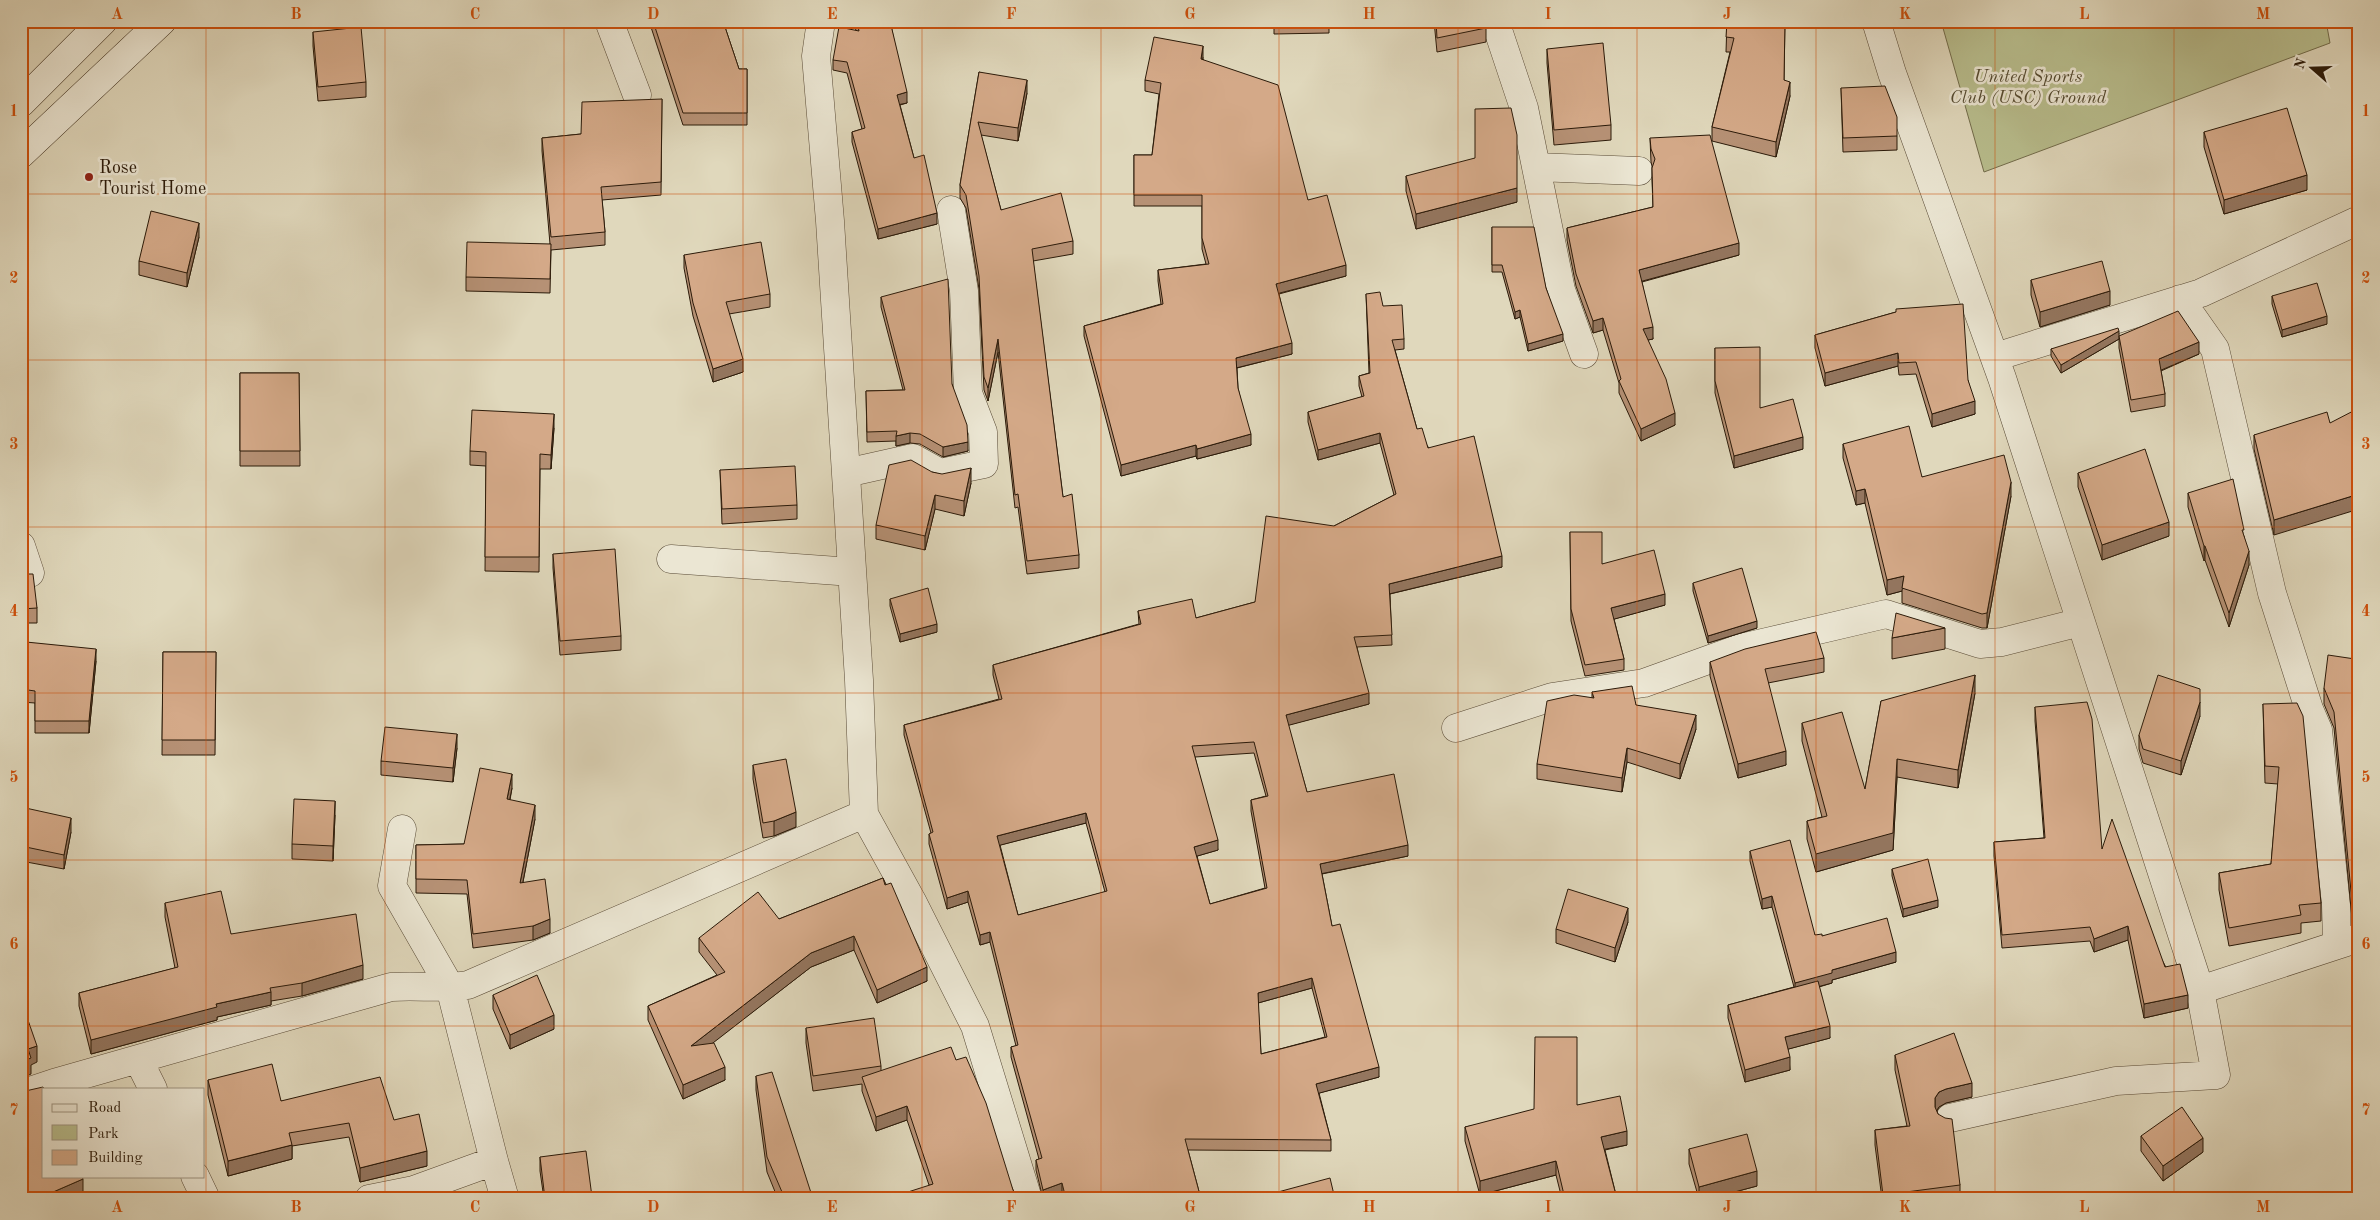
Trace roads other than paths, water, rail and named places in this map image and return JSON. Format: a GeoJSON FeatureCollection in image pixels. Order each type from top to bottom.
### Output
{"type":"FeatureCollection","features":[{"type":"Feature","properties":{"kind":"street"},"geometry":{"type":"LineString","coordinates":[[21,103],[103,21]]}},
{"type":"Feature","properties":{"kind":"street"},"geometry":{"type":"LineString","coordinates":[[21,154],[162,21]]}},
{"type":"Feature","properties":{"kind":"street"},"geometry":{"type":"LineString","coordinates":[[609,21],[637,95]]}},
{"type":"Feature","properties":{"kind":"street"},"geometry":{"type":"LineString","coordinates":[[821,21],[816,56],[830,221],[846,473],[864,814],[913,903],[975,1026],[1028,1199]]}},
{"type":"Feature","properties":{"kind":"street"},"geometry":{"type":"LineString","coordinates":[[1495,21],[1524,108],[1561,290],[1584,354]]}},
{"type":"Feature","properties":{"kind":"street"},"geometry":{"type":"LineString","coordinates":[[1876,21],[1892,73],[1995,357],[2200,990],[2216,1075],[2116,1081],[1950,1118]]}},
{"type":"Feature","properties":{"kind":"street"},"geometry":{"type":"LineString","coordinates":[[1536,167],[1639,171]]}},
{"type":"Feature","properties":{"kind":"street"},"geometry":{"type":"LineString","coordinates":[[846,473],[914,458],[940,473],[984,464],[983,432],[968,393],[964,291],[951,210]]}},
{"type":"Feature","properties":{"kind":"street"},"geometry":{"type":"LineString","coordinates":[[1995,357],[2201,292],[2359,220]]}},
{"type":"Feature","properties":{"kind":"street"},"geometry":{"type":"LineString","coordinates":[[2180,299],[2215,349],[2272,593],[2309,709],[2318,730],[2336,905],[2348,942],[2200,990]]}},
{"type":"Feature","properties":{"kind":"street"},"geometry":{"type":"LineString","coordinates":[[21,546],[30,574]]}},
{"type":"Feature","properties":{"kind":"street"},"geometry":{"type":"LineString","coordinates":[[671,559],[852,572]]}},
{"type":"Feature","properties":{"kind":"street"},"geometry":{"type":"LineString","coordinates":[[1456,728],[1552,697],[1644,683],[1741,648],[1886,614],[1980,644],[2002,642],[2081,622]]}},
{"type":"Feature","properties":{"kind":"street"},"geometry":{"type":"LineString","coordinates":[[21,1094],[54,1082],[391,987],[410,985],[450,987],[468,985],[864,814]]}},
{"type":"Feature","properties":{"kind":"street"},"geometry":{"type":"LineString","coordinates":[[402,829],[392,886],[450,987],[505,1199]]}},
{"type":"Feature","properties":{"kind":"street"},"geometry":{"type":"LineString","coordinates":[[138,1059],[152,1088]]}},
{"type":"Feature","properties":{"kind":"street"},"geometry":{"type":"LineString","coordinates":[[369,1199],[414,1190],[494,1161]]}},
{"type":"Feature","properties":{"kind":"street"},"geometry":{"type":"LineString","coordinates":[[197,1178],[206,1199]]}},
{"type":"Feature","properties":{"kind":"place","name":"Rose Tourist Home"},"geometry":{"type":"Point","coordinates":[89,177]}},
{"type":"Feature","properties":{"kind":"park label","name":"United Sports Club (USC) Ground"},"geometry":{"type":"Point","coordinates":[2028,86]}}]}
